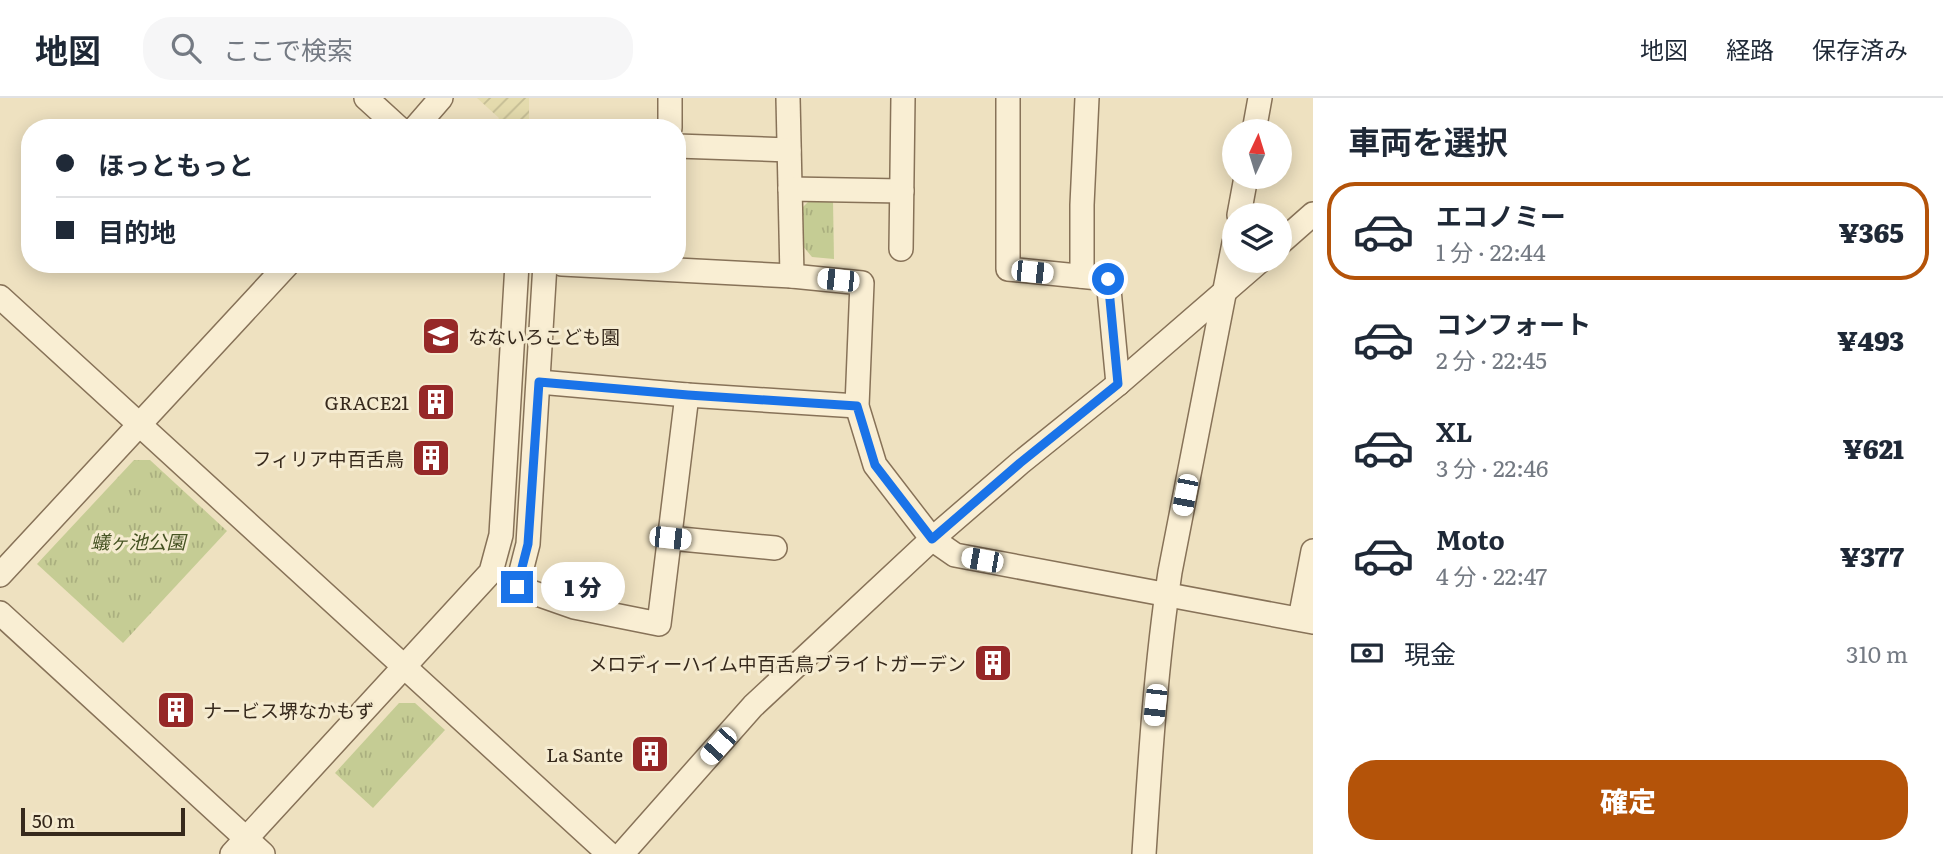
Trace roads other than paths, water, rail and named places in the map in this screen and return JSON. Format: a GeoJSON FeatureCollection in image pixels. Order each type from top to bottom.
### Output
{"type":"FeatureCollection","features":[{"type":"Feature","properties":{"kind":"street"},"geometry":{"type":"LineString","coordinates":[[366,98],[389,119]]}},
{"type":"Feature","properties":{"kind":"street"},"geometry":{"type":"LineString","coordinates":[[423,119],[441,98]]}},
{"type":"Feature","properties":{"kind":"street"},"geometry":{"type":"LineString","coordinates":[[670,98],[670,119]]}},
{"type":"Feature","properties":{"kind":"street"},"geometry":{"type":"LineString","coordinates":[[788,98],[792,276]]}},
{"type":"Feature","properties":{"kind":"street"},"geometry":{"type":"LineString","coordinates":[[901,249],[903,98]]}},
{"type":"Feature","properties":{"kind":"street"},"geometry":{"type":"LineString","coordinates":[[1008,98],[1002,276],[1082,276],[1108,279],[1118,384]]}},
{"type":"Feature","properties":{"kind":"street"},"geometry":{"type":"LineString","coordinates":[[1082,276],[1087,98]]}},
{"type":"Feature","properties":{"kind":"street"},"geometry":{"type":"LineString","coordinates":[[1256,119],[1260,98]]}},
{"type":"Feature","properties":{"kind":"street"},"geometry":{"type":"LineString","coordinates":[[686,146],[789,150]]}},
{"type":"Feature","properties":{"kind":"street"},"geometry":{"type":"LineString","coordinates":[[790,190],[902,191]]}},
{"type":"Feature","properties":{"kind":"street"},"geometry":{"type":"LineString","coordinates":[[1292,233],[1313,215]]}},
{"type":"Feature","properties":{"kind":"street"},"geometry":{"type":"LineString","coordinates":[[686,270],[862,283],[857,406],[875,465],[932,539],[955,555],[1306,620],[1313,551]]}},
{"type":"Feature","properties":{"kind":"street"},"geometry":{"type":"LineString","coordinates":[[0,575],[280,273]]}},
{"type":"Feature","properties":{"kind":"street"},"geometry":{"type":"LineString","coordinates":[[0,613],[247,849],[491,572],[501,535],[516,273]]}},
{"type":"Feature","properties":{"kind":"street"},"geometry":{"type":"LineString","coordinates":[[545,273],[528,544],[517,587],[574,607],[659,624],[688,395]]}},
{"type":"Feature","properties":{"kind":"street"},"geometry":{"type":"LineString","coordinates":[[1144,854],[1152,728],[1167,594],[1228,273]]}},
{"type":"Feature","properties":{"kind":"street"},"geometry":{"type":"LineString","coordinates":[[622,854],[753,706],[932,539],[1246,273]]}},
{"type":"Feature","properties":{"kind":"street"},"geometry":{"type":"LineString","coordinates":[[0,297],[609,854]]}},
{"type":"Feature","properties":{"kind":"street"},"geometry":{"type":"LineString","coordinates":[[539,382],[857,406]]}},
{"type":"Feature","properties":{"kind":"street"},"geometry":{"type":"LineString","coordinates":[[670,538],[775,548]]}},
{"type":"Feature","properties":{"kind":"place","name":"なないろこども園"},"geometry":{"type":"Point","coordinates":[441,336]}},
{"type":"Feature","properties":{"kind":"place","name":"GRACE21"},"geometry":{"type":"Point","coordinates":[436,402]}},
{"type":"Feature","properties":{"kind":"place","name":"フィリア中百舌鳥"},"geometry":{"type":"Point","coordinates":[431,458]}},
{"type":"Feature","properties":{"kind":"place","name":"メロディーハイム中百舌鳥ブライトガーデン"},"geometry":{"type":"Point","coordinates":[993,663]}},
{"type":"Feature","properties":{"kind":"place","name":"ナービス堺なかもず"},"geometry":{"type":"Point","coordinates":[176,710]}},
{"type":"Feature","properties":{"kind":"place","name":"La Sante"},"geometry":{"type":"Point","coordinates":[650,754]}},
{"type":"Feature","properties":{"kind":"park label","name":"蟻ヶ池公園"},"geometry":{"type":"Point","coordinates":[138,541]}}]}
